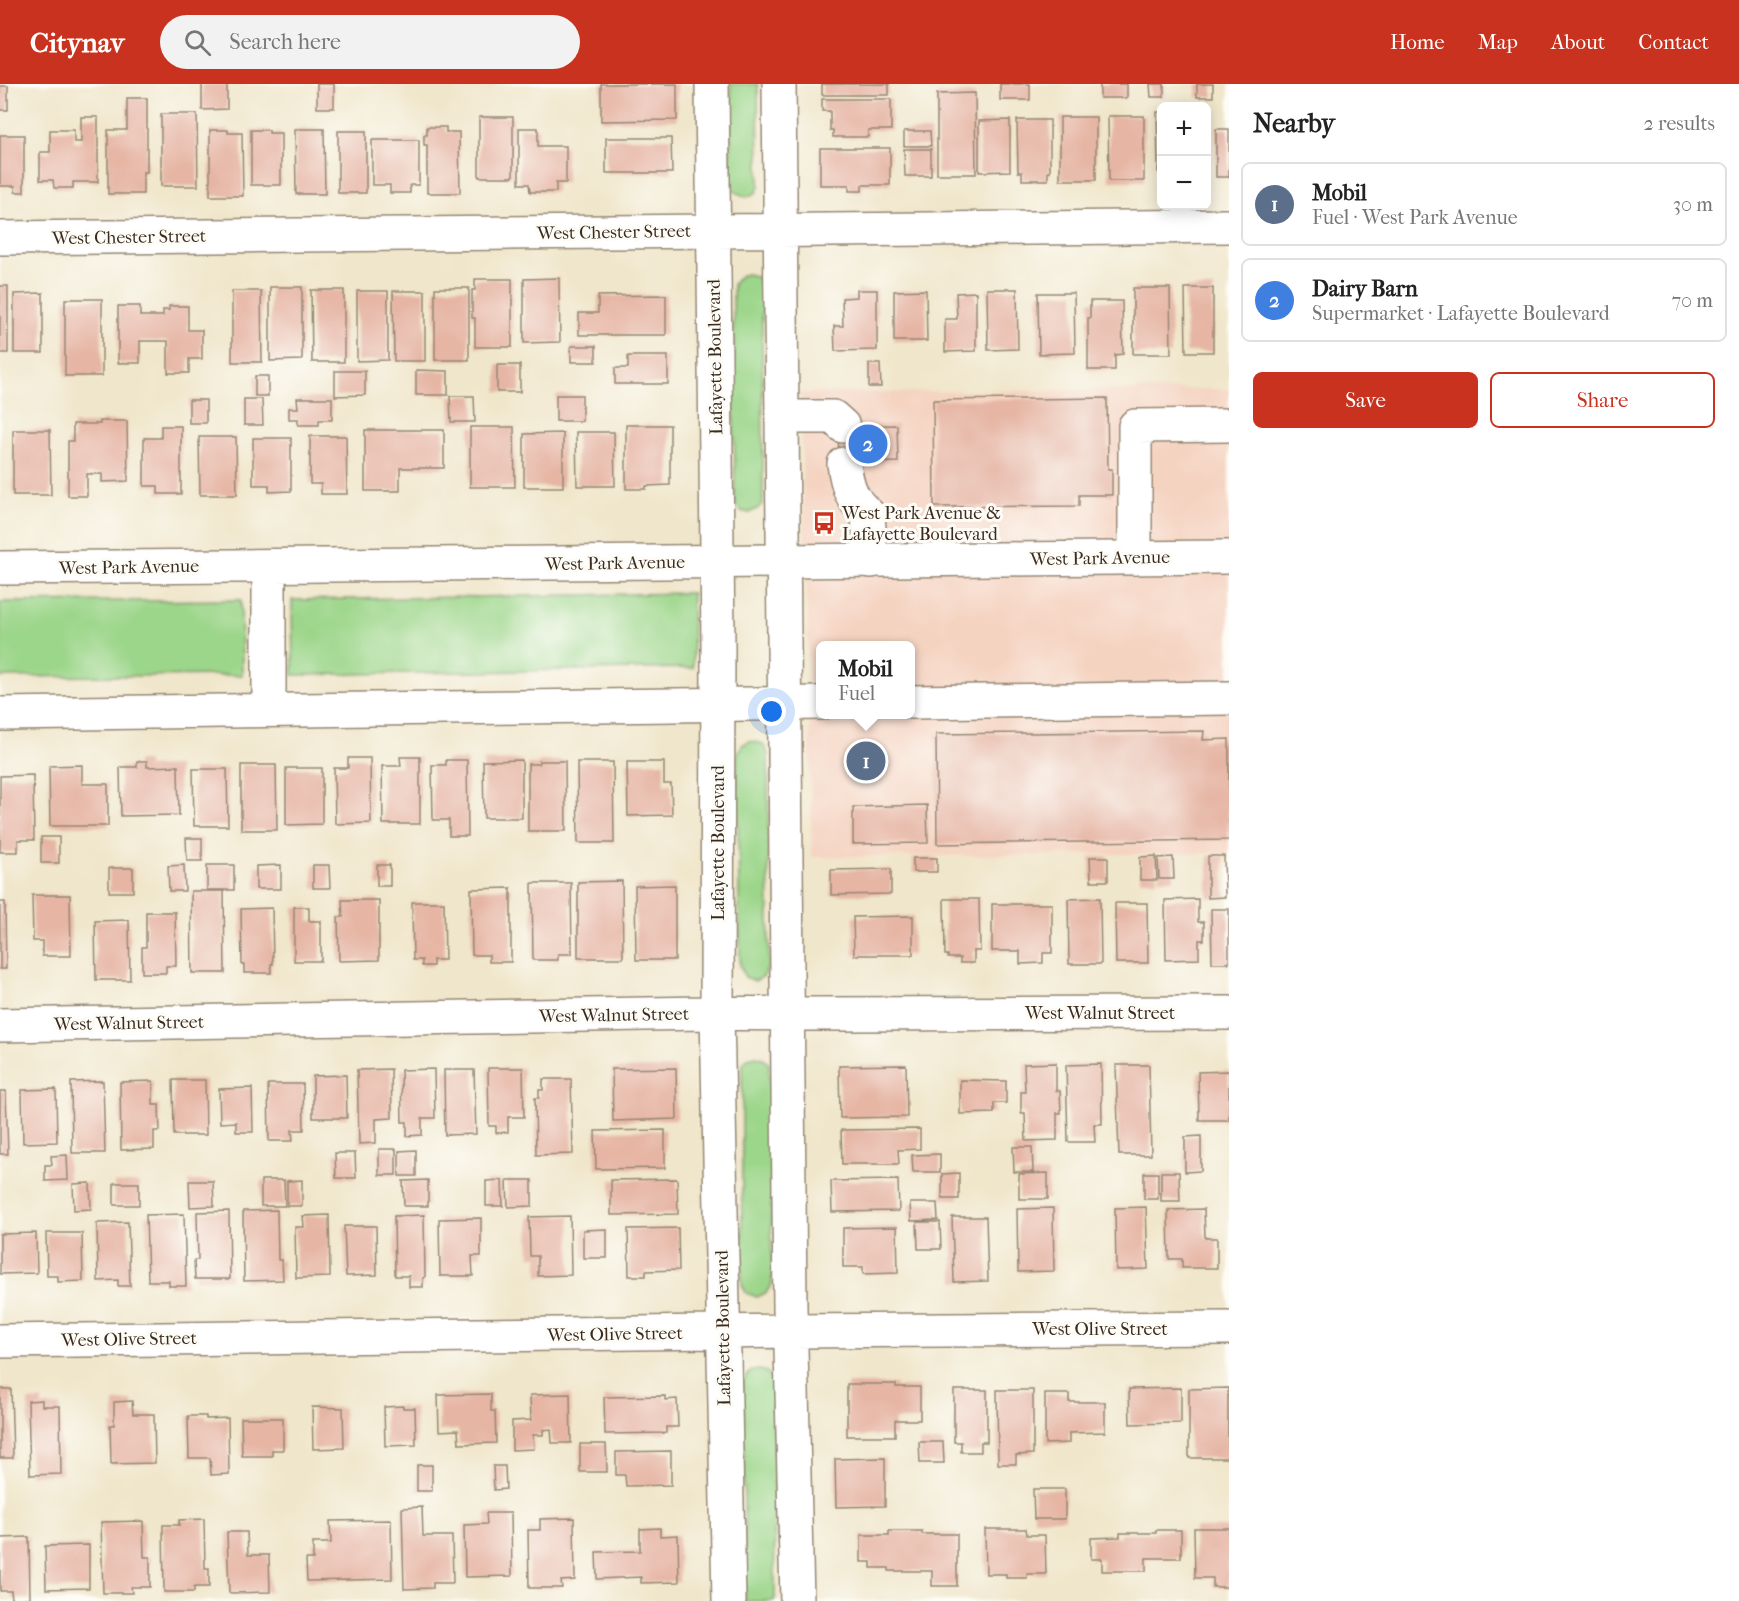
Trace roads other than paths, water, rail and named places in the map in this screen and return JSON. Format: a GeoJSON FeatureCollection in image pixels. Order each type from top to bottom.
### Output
{"type":"FeatureCollection","features":[{"type":"Feature","properties":{"kind":"main road","name":"Lafayette Boulevard"},"geometry":{"type":"LineString","coordinates":[[712,84],[718,704],[717,1013],[729,1601]]}},
{"type":"Feature","properties":{"kind":"main road"},"geometry":{"type":"LineString","coordinates":[[779,84],[791,1331],[797,1601]]}},
{"type":"Feature","properties":{"kind":"main road","name":"West Chester Street"},"geometry":{"type":"LineString","coordinates":[[0,238],[1229,226]]}},
{"type":"Feature","properties":{"kind":"main road"},"geometry":{"type":"LineString","coordinates":[[782,417],[833,417],[843,426]]}},
{"type":"Feature","properties":{"kind":"main road"},"geometry":{"type":"LineString","coordinates":[[1135,558],[1135,426],[1229,425]]}},
{"type":"Feature","properties":{"kind":"main road"},"geometry":{"type":"LineString","coordinates":[[844,464],[847,483],[858,506],[868,514],[871,561]]}},
{"type":"Feature","properties":{"kind":"main road","name":"West Park Avenue"},"geometry":{"type":"LineString","coordinates":[[0,568],[1229,557]]}},
{"type":"Feature","properties":{"kind":"main road"},"geometry":{"type":"LineString","coordinates":[[269,566],[269,710]]}},
{"type":"Feature","properties":{"kind":"main road"},"geometry":{"type":"LineString","coordinates":[[915,702],[1229,698]]}},
{"type":"Feature","properties":{"kind":"main road"},"geometry":{"type":"LineString","coordinates":[[0,714],[816,703]]}},
{"type":"Feature","properties":{"kind":"main road","name":"West Walnut Street"},"geometry":{"type":"LineString","coordinates":[[0,1025],[717,1013],[1229,1012]]}},
{"type":"Feature","properties":{"kind":"main road","name":"West Olive Street"},"geometry":{"type":"LineString","coordinates":[[0,1341],[791,1331],[1229,1329]]}},
{"type":"Feature","properties":{"kind":"place","name":"Dairy Barn"},"geometry":{"type":"Point","coordinates":[868,444]}},
{"type":"Feature","properties":{"kind":"place","name":"West Park Avenue & Lafayette Boulevard"},"geometry":{"type":"Point","coordinates":[824,523]}},
{"type":"Feature","properties":{"kind":"place","name":"Mobil"},"geometry":{"type":"Point","coordinates":[866,761]}}]}
